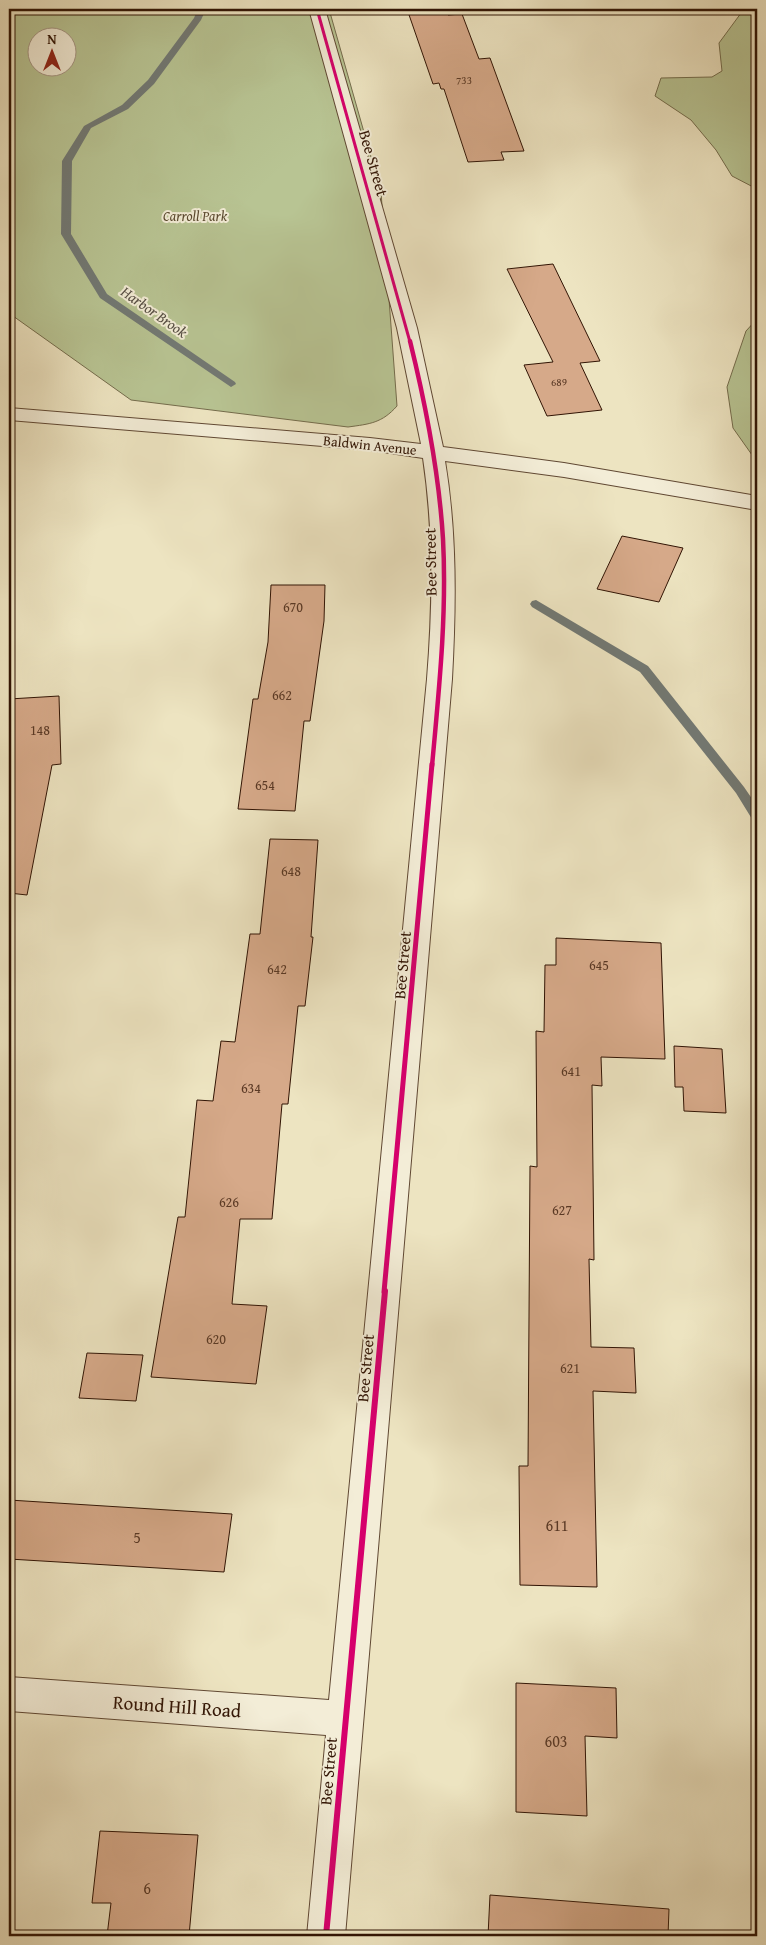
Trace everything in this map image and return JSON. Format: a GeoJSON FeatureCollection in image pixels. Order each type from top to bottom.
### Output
{"type":"FeatureCollection","features":[{"type":"Feature","properties":{"kind":"street","name":"Bee Street"},"geometry":{"type":"LineString","coordinates":[[317,9],[412,341],[425,397],[441,512],[444,572],[442,642],[326,1936]]}},
{"type":"Feature","properties":{"kind":"street","name":"Baldwin Avenue"},"geometry":{"type":"LineString","coordinates":[[9,414],[370,444],[564,470],[757,503]]}},
{"type":"Feature","properties":{"kind":"street","name":"Round Hill Road"},"geometry":{"type":"LineString","coordinates":[[9,1694],[346,1719]]}},
{"type":"Feature","properties":{"kind":"green space","name":"Carroll Park"},"geometry":{"type":"Polygon","coordinates":[[[9,9],[329,9],[381,192],[397,406],[391,412],[375,422],[348,427],[131,400],[13,316],[9,240],[9,9]]]}},
{"type":"Feature","properties":{"kind":"green space"},"geometry":{"type":"Polygon","coordinates":[[[744,9],[757,9],[757,189],[732,176],[716,150],[691,120],[655,96],[661,78],[712,77],[722,71],[719,43],[744,9]]]}},
{"type":"Feature","properties":{"kind":"green space"},"geometry":{"type":"Polygon","coordinates":[[[757,319],[757,462],[733,428],[727,387],[746,331],[757,319]]]}},
{"type":"Feature","properties":{"kind":"building"},"geometry":{"type":"Polygon","coordinates":[[[407,9],[446,9],[448,15],[462,14],[479,59],[490,58],[524,151],[501,152],[504,160],[468,162],[444,89],[441,89],[439,83],[433,84],[407,9]]]}},
{"type":"Feature","properties":{"kind":"building"},"geometry":{"type":"Polygon","coordinates":[[[553,264],[600,361],[580,363],[602,410],[547,416],[524,365],[553,362],[507,269],[553,264]]]}},
{"type":"Feature","properties":{"kind":"building"},"geometry":{"type":"Polygon","coordinates":[[[622,536],[683,548],[659,602],[597,589],[622,536]]]}},
{"type":"Feature","properties":{"kind":"building"},"geometry":{"type":"Polygon","coordinates":[[[271,585],[325,585],[324,621],[310,721],[304,721],[295,811],[238,809],[253,699],[258,699],[268,642],[271,585]]]}},
{"type":"Feature","properties":{"kind":"building"},"geometry":{"type":"Polygon","coordinates":[[[59,696],[61,764],[52,765],[27,895],[9,893],[9,699],[59,696]]]}},
{"type":"Feature","properties":{"kind":"building"},"geometry":{"type":"Polygon","coordinates":[[[270,839],[318,840],[311,937],[313,937],[305,1006],[298,1006],[288,1104],[282,1104],[272,1219],[240,1219],[232,1304],[267,1306],[256,1384],[151,1377],[178,1217],[185,1217],[197,1100],[213,1101],[221,1041],[235,1042],[250,934],[260,934],[270,839]]]}},
{"type":"Feature","properties":{"kind":"building"},"geometry":{"type":"Polygon","coordinates":[[[556,938],[661,943],[665,1059],[601,1057],[602,1086],[592,1085],[594,1260],[589,1259],[591,1347],[634,1348],[636,1393],[593,1391],[597,1587],[520,1585],[519,1466],[528,1466],[530,1166],[537,1167],[536,1031],[544,1032],[545,965],[556,965],[556,938]]]}},
{"type":"Feature","properties":{"kind":"building"},"geometry":{"type":"Polygon","coordinates":[[[674,1046],[722,1049],[726,1113],[684,1111],[683,1087],[675,1087],[674,1046]]]}},
{"type":"Feature","properties":{"kind":"building"},"geometry":{"type":"Polygon","coordinates":[[[87,1353],[143,1355],[136,1401],[79,1398],[87,1353]]]}},
{"type":"Feature","properties":{"kind":"building"},"geometry":{"type":"Polygon","coordinates":[[[9,1500],[232,1514],[224,1572],[9,1559],[9,1500]]]}},
{"type":"Feature","properties":{"kind":"building"},"geometry":{"type":"Polygon","coordinates":[[[516,1683],[616,1688],[617,1738],[585,1736],[587,1816],[516,1812],[516,1683]]]}},
{"type":"Feature","properties":{"kind":"building"},"geometry":{"type":"Polygon","coordinates":[[[100,1831],[198,1835],[189,1936],[107,1936],[111,1903],[92,1903],[100,1831]]]}},
{"type":"Feature","properties":{"kind":"building"},"geometry":{"type":"Polygon","coordinates":[[[490,1895],[669,1909],[668,1936],[488,1936],[490,1895]]]}},
{"type":"Feature","properties":{"kind":"waterway","name":"Harbor Brook"},"geometry":{"type":"LineString","coordinates":[[202,9],[198,18],[151,82],[125,107],[88,126],[67,161],[66,234],[103,296],[231,384]]}},
{"type":"Feature","properties":{"kind":"waterway"},"geometry":{"type":"LineString","coordinates":[[536,604],[644,669],[740,790],[757,816]]}},
{"type":"Feature","properties":{"kind":"cycle path"},"geometry":{"type":"LineString","coordinates":[[317,9],[416,364],[437,474],[444,568],[443,624],[435,735],[326,1936]]}}]}
